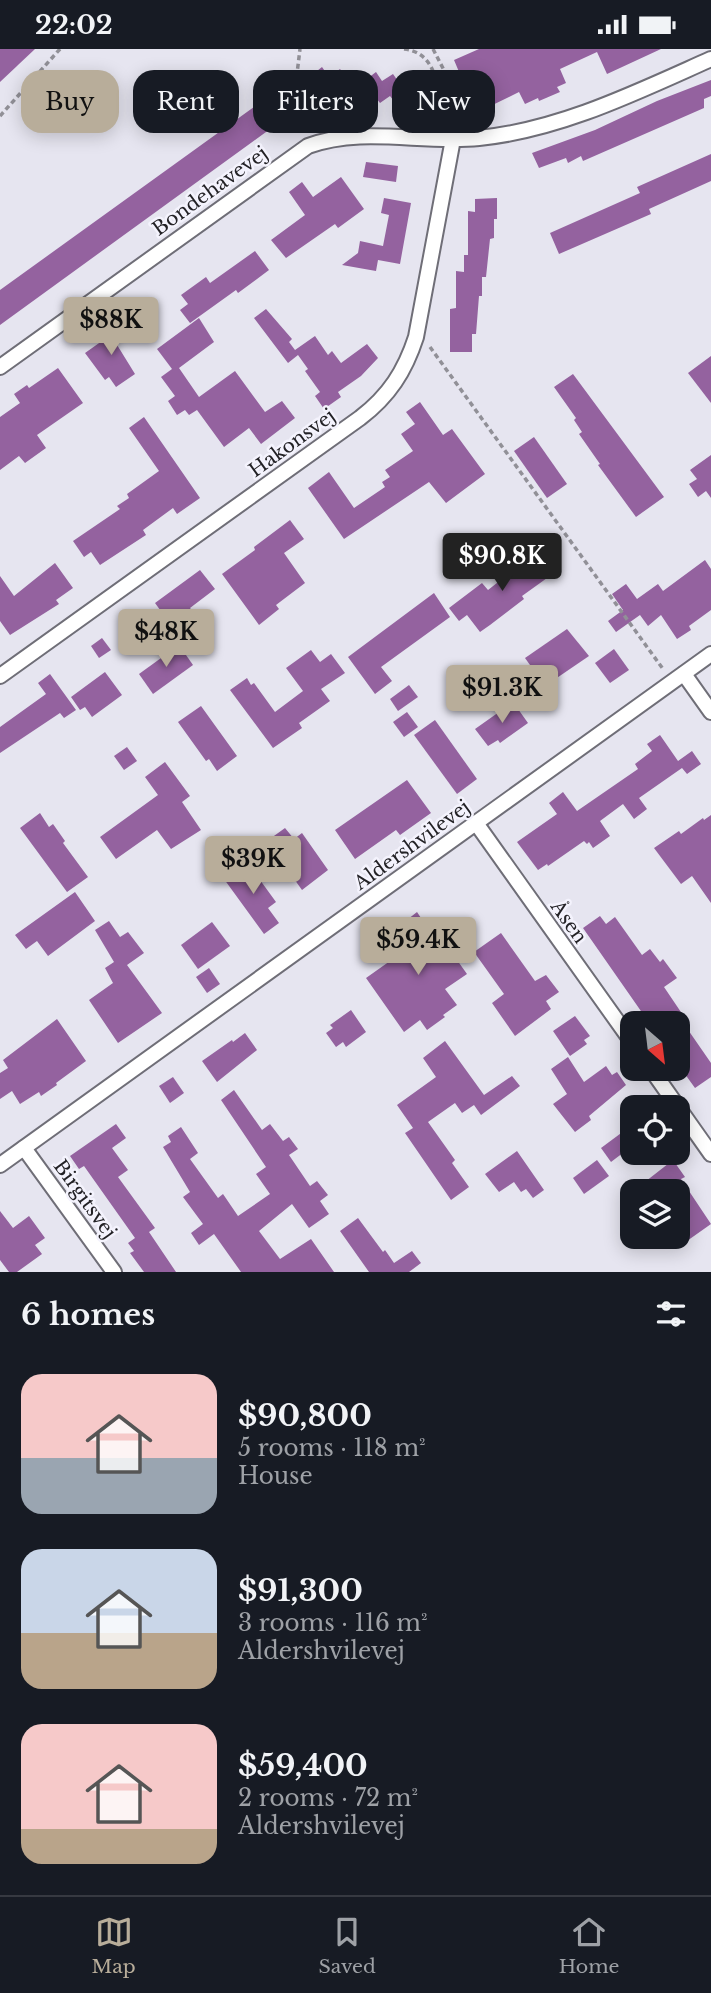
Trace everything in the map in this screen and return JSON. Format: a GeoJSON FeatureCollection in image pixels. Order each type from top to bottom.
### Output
{"type":"FeatureCollection","features":[{"type":"Feature","properties":{"kind":"street","name":"Bondehavevej"},"geometry":{"type":"LineString","coordinates":[[0,367],[308,146],[356,135],[479,138],[538,127],[592,110],[711,58]]}},
{"type":"Feature","properties":{"kind":"street","name":"Hakonsvej"},"geometry":{"type":"LineString","coordinates":[[0,676],[370,410],[390,391],[401,374],[416,337],[446,139]]}},
{"type":"Feature","properties":{"kind":"street","name":"Aldershvilevej"},"geometry":{"type":"LineString","coordinates":[[0,1165],[711,654]]}},
{"type":"Feature","properties":{"kind":"street"},"geometry":{"type":"LineString","coordinates":[[678,678],[711,712]]}},
{"type":"Feature","properties":{"kind":"street","name":"Åsen"},"geometry":{"type":"LineString","coordinates":[[476,823],[620,1025]]}},
{"type":"Feature","properties":{"kind":"street"},"geometry":{"type":"LineString","coordinates":[[659,1081],[711,1154]]}},
{"type":"Feature","properties":{"kind":"street","name":"Birgitsvej"},"geometry":{"type":"LineString","coordinates":[[24,1148],[114,1272]]}},
{"type":"Feature","properties":{"kind":"path"},"geometry":{"type":"LineString","coordinates":[[0,116],[60,49]]}},
{"type":"Feature","properties":{"kind":"path"},"geometry":{"type":"LineString","coordinates":[[297,70],[300,49]]}},
{"type":"Feature","properties":{"kind":"path"},"geometry":{"type":"LineString","coordinates":[[404,49],[415,50],[424,57],[437,81],[446,139]]}},
{"type":"Feature","properties":{"kind":"path"},"geometry":{"type":"LineString","coordinates":[[433,49],[479,138]]}},
{"type":"Feature","properties":{"kind":"path"},"geometry":{"type":"LineString","coordinates":[[416,337],[430,347],[678,678]]}},
{"type":"Feature","properties":{"kind":"building"},"geometry":{"type":"Polygon","coordinates":[[[0,49],[35,49],[0,82],[0,49]]]}},
{"type":"Feature","properties":{"kind":"building"},"geometry":{"type":"Polygon","coordinates":[[[479,49],[661,49],[607,74],[597,52],[560,69],[566,83],[557,87],[560,92],[525,104],[519,92],[495,104],[495,70],[458,70],[454,60],[479,49]]]}},
{"type":"Feature","properties":{"kind":"building"},"geometry":{"type":"Polygon","coordinates":[[[378,75],[382,81],[392,75],[392,99],[390,96],[380,103],[378,75]]]}},
{"type":"Feature","properties":{"kind":"building"},"geometry":{"type":"Polygon","coordinates":[[[711,80],[711,96],[704,99],[704,108],[583,161],[581,156],[568,163],[566,158],[539,168],[532,153],[595,130],[711,80]]]}},
{"type":"Feature","properties":{"kind":"building"},"geometry":{"type":"Polygon","coordinates":[[[253,108],[253,133],[265,133],[0,325],[0,290],[218,133],[239,133],[239,118],[253,108]]]}},
{"type":"Feature","properties":{"kind":"building"},"geometry":{"type":"Polygon","coordinates":[[[711,154],[711,181],[649,209],[651,214],[559,254],[550,233],[640,193],[637,187],[711,154]]]}},
{"type":"Feature","properties":{"kind":"building"},"geometry":{"type":"Polygon","coordinates":[[[366,162],[398,166],[396,182],[363,177],[366,162]]]}},
{"type":"Feature","properties":{"kind":"building"},"geometry":{"type":"Polygon","coordinates":[[[341,177],[364,209],[338,228],[335,224],[286,258],[271,240],[305,215],[289,192],[302,182],[313,197],[341,177]]]}},
{"type":"Feature","properties":{"kind":"building"},"geometry":{"type":"Polygon","coordinates":[[[384,198],[411,203],[400,264],[378,260],[376,271],[342,265],[358,253],[360,241],[383,246],[389,215],[381,213],[384,198]]]}},
{"type":"Feature","properties":{"kind":"building"},"geometry":{"type":"Polygon","coordinates":[[[497,198],[494,238],[490,239],[486,277],[482,277],[482,296],[479,296],[476,334],[472,334],[472,352],[450,352],[450,309],[456,308],[456,271],[464,272],[464,255],[468,255],[468,211],[475,212],[475,199],[497,198]]]}},
{"type":"Feature","properties":{"kind":"building"},"geometry":{"type":"Polygon","coordinates":[[[255,251],[269,270],[190,323],[180,310],[188,304],[181,295],[206,277],[210,283],[255,251]]]}},
{"type":"Feature","properties":{"kind":"building"},"geometry":{"type":"Polygon","coordinates":[[[266,309],[292,339],[289,342],[295,350],[315,336],[328,355],[332,351],[341,363],[367,344],[378,358],[361,376],[338,392],[341,397],[324,409],[315,396],[320,392],[305,371],[308,369],[298,355],[288,363],[254,318],[266,309]]]}},
{"type":"Feature","properties":{"kind":"building"},"geometry":{"type":"Polygon","coordinates":[[[199,318],[214,342],[179,368],[199,397],[235,371],[265,412],[282,401],[295,418],[261,444],[249,428],[224,447],[197,410],[189,415],[185,410],[177,415],[168,401],[175,396],[161,377],[172,369],[157,349],[199,318]]]}},
{"type":"Feature","properties":{"kind":"building"},"geometry":{"type":"Polygon","coordinates":[[[118,319],[126,331],[114,340],[135,374],[116,387],[109,377],[105,380],[85,353],[109,336],[104,329],[118,319]]]}},
{"type":"Feature","properties":{"kind":"building"},"geometry":{"type":"Polygon","coordinates":[[[711,356],[711,403],[688,373],[711,356]]]}},
{"type":"Feature","properties":{"kind":"building"},"geometry":{"type":"Polygon","coordinates":[[[58,368],[83,403],[37,435],[46,448],[25,463],[19,456],[0,470],[0,417],[20,403],[14,394],[27,385],[29,388],[58,368]]]}},
{"type":"Feature","properties":{"kind":"building"},"geometry":{"type":"Polygon","coordinates":[[[573,374],[664,497],[636,517],[598,465],[600,464],[579,434],[582,432],[574,420],[576,418],[554,387],[573,374]]]}},
{"type":"Feature","properties":{"kind":"building"},"geometry":{"type":"Polygon","coordinates":[[[420,402],[443,435],[452,429],[485,474],[446,503],[429,482],[344,539],[308,488],[329,472],[354,508],[385,487],[382,482],[390,477],[385,470],[413,451],[401,434],[415,424],[406,412],[420,402]]]}},
{"type":"Feature","properties":{"kind":"building"},"geometry":{"type":"Polygon","coordinates":[[[144,417],[200,498],[177,514],[173,508],[143,530],[146,535],[100,565],[91,552],[84,557],[73,541],[120,509],[117,506],[129,498],[127,494],[159,471],[129,428],[144,417]]]}},
{"type":"Feature","properties":{"kind":"building"},"geometry":{"type":"Polygon","coordinates":[[[534,437],[567,484],[547,498],[514,451],[534,437]]]}},
{"type":"Feature","properties":{"kind":"building"},"geometry":{"type":"Polygon","coordinates":[[[711,455],[711,498],[706,491],[698,497],[689,484],[697,479],[690,470],[711,455]]]}},
{"type":"Feature","properties":{"kind":"building"},"geometry":{"type":"Polygon","coordinates":[[[290,520],[304,539],[284,553],[305,583],[276,605],[279,609],[259,625],[222,574],[290,520]]]}},
{"type":"Feature","properties":{"kind":"building"},"geometry":{"type":"Polygon","coordinates":[[[538,551],[554,573],[480,632],[467,615],[459,621],[449,608],[482,583],[488,590],[538,551]]]}},
{"type":"Feature","properties":{"kind":"building"},"geometry":{"type":"Polygon","coordinates":[[[705,560],[711,569],[711,610],[689,626],[691,630],[677,639],[661,615],[648,626],[640,615],[616,632],[608,621],[623,610],[612,594],[626,584],[637,599],[658,584],[663,591],[705,560]]]}},
{"type":"Feature","properties":{"kind":"building"},"geometry":{"type":"Polygon","coordinates":[[[55,563],[73,588],[56,600],[59,604],[10,635],[0,621],[0,576],[14,596],[55,563]]]}},
{"type":"Feature","properties":{"kind":"building"},"geometry":{"type":"Polygon","coordinates":[[[200,570],[215,589],[190,608],[195,614],[174,629],[155,603],[200,570]]]}},
{"type":"Feature","properties":{"kind":"building"},"geometry":{"type":"Polygon","coordinates":[[[434,593],[450,617],[381,667],[392,681],[375,694],[348,657],[434,593]]]}},
{"type":"Feature","properties":{"kind":"building"},"geometry":{"type":"Polygon","coordinates":[[[567,629],[589,656],[545,686],[525,658],[567,629]]]}},
{"type":"Feature","properties":{"kind":"building"},"geometry":{"type":"Polygon","coordinates":[[[102,638],[111,650],[99,658],[91,646],[102,638]]]}},
{"type":"Feature","properties":{"kind":"building"},"geometry":{"type":"Polygon","coordinates":[[[179,645],[193,665],[153,694],[139,674],[179,645]]]}},
{"type":"Feature","properties":{"kind":"building"},"geometry":{"type":"Polygon","coordinates":[[[614,649],[629,670],[610,683],[595,663],[614,649]]]}},
{"type":"Feature","properties":{"kind":"building"},"geometry":{"type":"Polygon","coordinates":[[[311,650],[320,662],[331,654],[345,673],[321,689],[330,701],[299,723],[302,728],[273,748],[230,690],[247,678],[251,685],[254,683],[275,712],[303,691],[286,668],[311,650]]]}},
{"type":"Feature","properties":{"kind":"building"},"geometry":{"type":"Polygon","coordinates":[[[105,672],[122,695],[92,717],[85,707],[80,710],[71,697],[105,672]]]}},
{"type":"Feature","properties":{"kind":"building"},"geometry":{"type":"Polygon","coordinates":[[[50,674],[76,710],[64,718],[60,713],[0,753],[0,727],[46,694],[38,683],[50,674]]]}},
{"type":"Feature","properties":{"kind":"building"},"geometry":{"type":"Polygon","coordinates":[[[409,685],[418,697],[398,711],[390,699],[409,685]]]}},
{"type":"Feature","properties":{"kind":"building"},"geometry":{"type":"Polygon","coordinates":[[[513,702],[528,723],[500,743],[498,740],[488,746],[475,729],[513,702]]]}},
{"type":"Feature","properties":{"kind":"building"},"geometry":{"type":"Polygon","coordinates":[[[201,706],[237,756],[217,771],[209,759],[206,761],[178,722],[201,706]]]}},
{"type":"Feature","properties":{"kind":"building"},"geometry":{"type":"Polygon","coordinates":[[[407,712],[418,727],[404,737],[393,722],[407,712]]]}},
{"type":"Feature","properties":{"kind":"building"},"geometry":{"type":"Polygon","coordinates":[[[435,720],[477,779],[457,794],[414,735],[435,720]]]}},
{"type":"Feature","properties":{"kind":"building"},"geometry":{"type":"Polygon","coordinates":[[[660,735],[678,761],[692,751],[701,764],[687,774],[682,768],[639,798],[647,809],[634,819],[623,804],[600,821],[610,836],[593,848],[589,842],[587,844],[584,841],[538,870],[517,842],[557,814],[549,803],[563,792],[577,811],[638,769],[635,764],[652,751],[647,744],[660,735]]]}},
{"type":"Feature","properties":{"kind":"building"},"geometry":{"type":"Polygon","coordinates":[[[127,747],[137,761],[124,770],[114,756],[127,747]]]}},
{"type":"Feature","properties":{"kind":"building"},"geometry":{"type":"Polygon","coordinates":[[[165,762],[190,796],[182,802],[201,830],[171,849],[157,830],[116,859],[100,837],[158,795],[145,777],[165,762]]]}},
{"type":"Feature","properties":{"kind":"building"},"geometry":{"type":"Polygon","coordinates":[[[407,780],[431,813],[400,835],[396,830],[355,859],[335,830],[407,780]]]}},
{"type":"Feature","properties":{"kind":"building"},"geometry":{"type":"Polygon","coordinates":[[[40,813],[49,827],[53,824],[65,841],[63,843],[88,877],[67,892],[20,828],[40,813]]]}},
{"type":"Feature","properties":{"kind":"building"},"geometry":{"type":"Polygon","coordinates":[[[711,815],[711,903],[692,876],[681,884],[654,848],[679,831],[681,834],[711,815]]]}},
{"type":"Feature","properties":{"kind":"building"},"geometry":{"type":"Polygon","coordinates":[[[285,828],[294,839],[302,833],[328,870],[302,890],[267,841],[285,828]]]}},
{"type":"Feature","properties":{"kind":"building"},"geometry":{"type":"Polygon","coordinates":[[[247,862],[276,902],[268,908],[279,923],[264,934],[224,879],[247,862]]]}},
{"type":"Feature","properties":{"kind":"building"},"geometry":{"type":"Polygon","coordinates":[[[75,892],[95,921],[48,956],[37,941],[26,949],[15,935],[75,892]]]}},
{"type":"Feature","properties":{"kind":"building"},"geometry":{"type":"Polygon","coordinates":[[[417,912],[437,942],[442,939],[467,974],[445,989],[457,1005],[443,1015],[445,1017],[427,1030],[420,1020],[404,1032],[366,978],[407,949],[393,931],[417,912]]]}},
{"type":"Feature","properties":{"kind":"building"},"geometry":{"type":"Polygon","coordinates":[[[600,916],[606,924],[615,917],[642,955],[650,949],[660,962],[663,959],[677,978],[664,987],[680,1011],[641,1011],[583,928],[600,916]]]}},
{"type":"Feature","properties":{"kind":"building"},"geometry":{"type":"Polygon","coordinates":[[[109,921],[120,937],[128,932],[144,953],[127,965],[162,1013],[118,1043],[89,1000],[113,983],[105,968],[114,962],[95,930],[109,921]]]}},
{"type":"Feature","properties":{"kind":"building"},"geometry":{"type":"Polygon","coordinates":[[[212,922],[230,946],[198,969],[181,945],[212,922]]]}},
{"type":"Feature","properties":{"kind":"building"},"geometry":{"type":"Polygon","coordinates":[[[501,933],[535,981],[546,975],[559,992],[546,1001],[551,1009],[515,1036],[492,1003],[504,994],[474,952],[501,933]]]}},
{"type":"Feature","properties":{"kind":"building"},"geometry":{"type":"Polygon","coordinates":[[[209,968],[220,984],[207,993],[196,977],[209,968]]]}},
{"type":"Feature","properties":{"kind":"building"},"geometry":{"type":"Polygon","coordinates":[[[351,1010],[366,1032],[346,1047],[343,1042],[336,1047],[326,1033],[333,1028],[330,1025],[351,1010]]]}},
{"type":"Feature","properties":{"kind":"building"},"geometry":{"type":"Polygon","coordinates":[[[575,1016],[590,1036],[584,1040],[587,1044],[570,1056],[553,1031],[575,1016]]]}},
{"type":"Feature","properties":{"kind":"building"},"geometry":{"type":"Polygon","coordinates":[[[57,1019],[86,1061],[41,1096],[39,1092],[20,1104],[12,1091],[0,1099],[0,1073],[8,1068],[3,1060],[57,1019]]]}},
{"type":"Feature","properties":{"kind":"building"},"geometry":{"type":"Polygon","coordinates":[[[245,1033],[257,1050],[217,1082],[202,1061],[245,1033]]]}},
{"type":"Feature","properties":{"kind":"building"},"geometry":{"type":"Polygon","coordinates":[[[690,1033],[711,1063],[711,1077],[695,1088],[690,1081],[690,1033]]]}},
{"type":"Feature","properties":{"kind":"building"},"geometry":{"type":"Polygon","coordinates":[[[445,1041],[484,1095],[512,1076],[520,1086],[481,1115],[474,1105],[462,1113],[455,1103],[428,1122],[455,1160],[452,1163],[469,1187],[451,1200],[405,1133],[413,1128],[397,1105],[436,1077],[423,1058],[445,1041]]]}},
{"type":"Feature","properties":{"kind":"building"},"geometry":{"type":"Polygon","coordinates":[[[568,1057],[584,1082],[606,1066],[612,1075],[617,1072],[620,1081],[626,1085],[589,1116],[591,1120],[575,1132],[553,1104],[567,1094],[551,1069],[568,1057]]]}},
{"type":"Feature","properties":{"kind":"building"},"geometry":{"type":"Polygon","coordinates":[[[173,1077],[184,1093],[170,1103],[159,1086],[173,1077]]]}},
{"type":"Feature","properties":{"kind":"building"},"geometry":{"type":"Polygon","coordinates":[[[234,1090],[262,1130],[270,1124],[283,1141],[289,1137],[298,1149],[289,1155],[310,1186],[317,1181],[328,1195],[320,1201],[329,1214],[309,1228],[292,1204],[259,1231],[280,1259],[311,1239],[334,1272],[241,1272],[214,1234],[199,1245],[191,1233],[203,1224],[183,1197],[190,1192],[163,1147],[171,1142],[168,1136],[181,1127],[198,1153],[190,1159],[218,1198],[223,1194],[238,1216],[270,1194],[256,1174],[266,1167],[221,1100],[234,1090]]]}},
{"type":"Feature","properties":{"kind":"building"},"geometry":{"type":"Polygon","coordinates":[[[116,1124],[126,1138],[112,1148],[128,1170],[118,1177],[155,1228],[149,1232],[176,1272],[144,1272],[130,1253],[134,1251],[128,1243],[135,1238],[84,1166],[79,1169],[70,1156],[116,1124]]]}},
{"type":"Feature","properties":{"kind":"building"},"geometry":{"type":"Polygon","coordinates":[[[620,1134],[620,1155],[611,1162],[601,1148],[620,1134]]]}},
{"type":"Feature","properties":{"kind":"building"},"geometry":{"type":"Polygon","coordinates":[[[517,1151],[544,1190],[533,1198],[526,1189],[521,1192],[514,1182],[499,1192],[485,1174],[517,1151]]]}},
{"type":"Feature","properties":{"kind":"building"},"geometry":{"type":"Polygon","coordinates":[[[597,1160],[609,1176],[584,1194],[573,1178],[597,1160]]]}},
{"type":"Feature","properties":{"kind":"building"},"geometry":{"type":"Polygon","coordinates":[[[667,1165],[677,1165],[685,1177],[681,1179],[649,1179],[667,1165]]]}},
{"type":"Feature","properties":{"kind":"building"},"geometry":{"type":"Polygon","coordinates":[[[690,1192],[711,1224],[690,1239],[690,1192]]]}},
{"type":"Feature","properties":{"kind":"building"},"geometry":{"type":"Polygon","coordinates":[[[0,1211],[13,1228],[29,1216],[45,1238],[35,1245],[42,1254],[17,1272],[9,1272],[0,1260],[0,1211]]]}},
{"type":"Feature","properties":{"kind":"building"},"geometry":{"type":"Polygon","coordinates":[[[358,1218],[394,1263],[412,1251],[421,1263],[409,1272],[369,1272],[340,1231],[358,1218]]]}}]}
